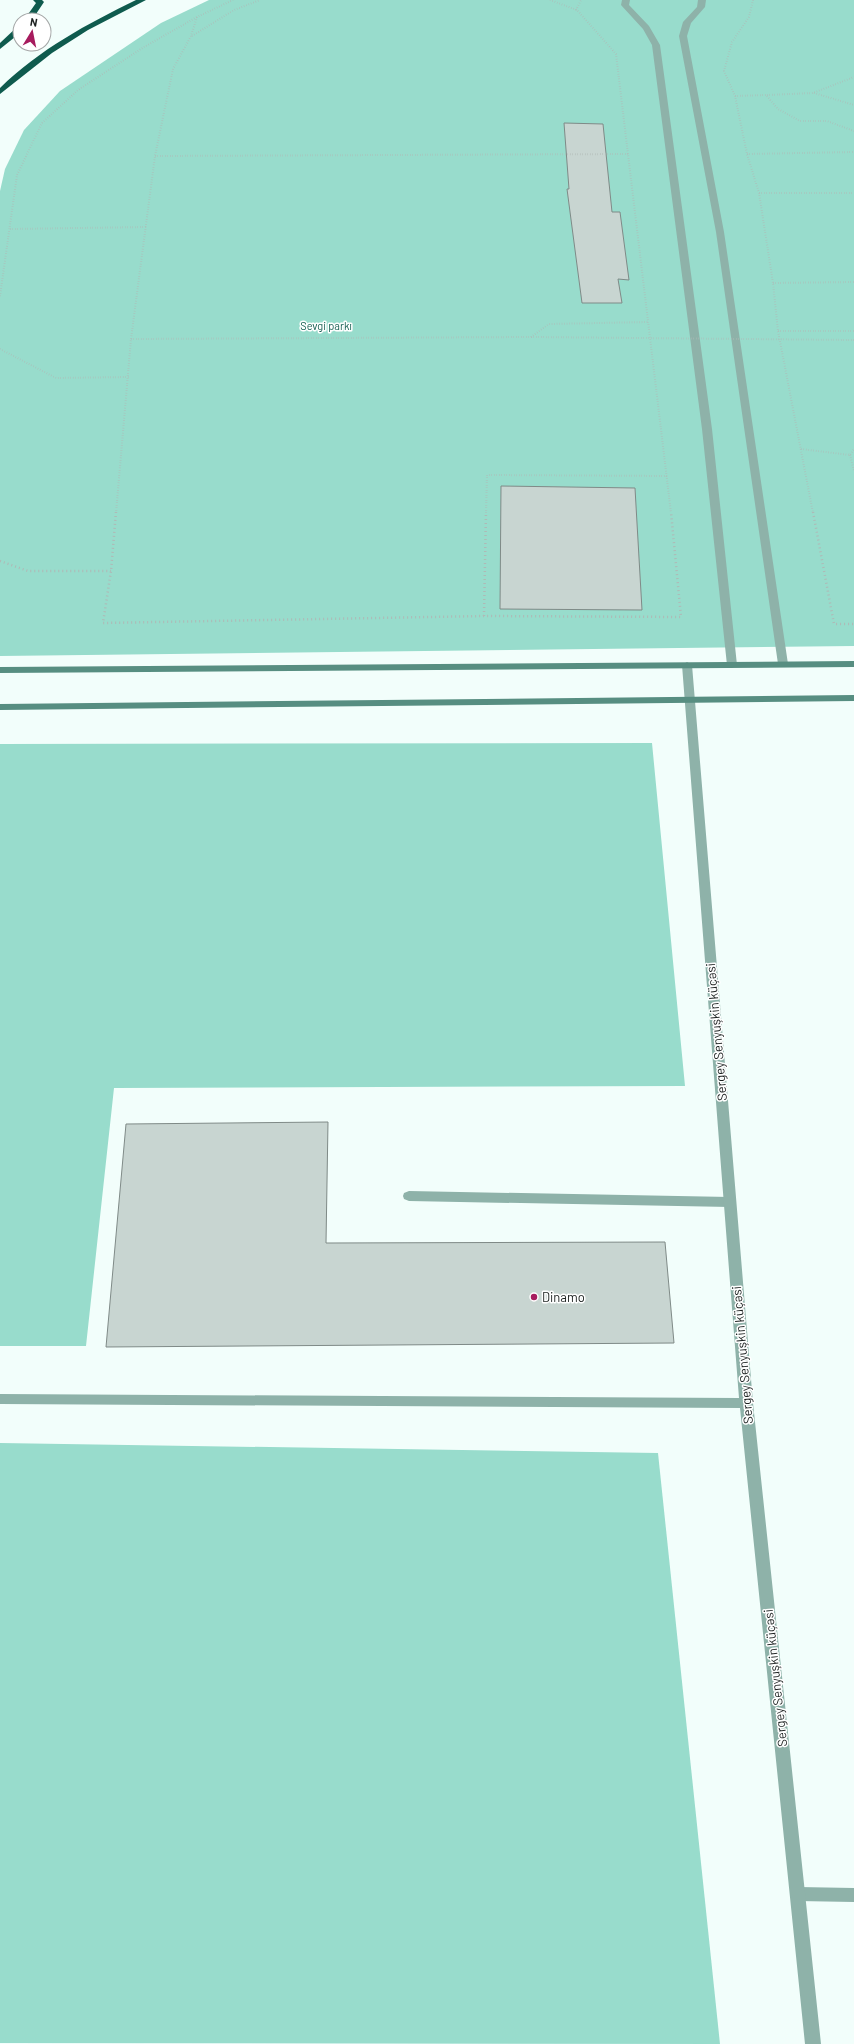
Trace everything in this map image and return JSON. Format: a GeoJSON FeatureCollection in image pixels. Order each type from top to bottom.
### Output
{"type":"FeatureCollection","features":[{"type":"Feature","properties":{"kind":"highway"},"geometry":{"type":"LineString","coordinates":[[33,12],[40,2],[37,0]]}},
{"type":"Feature","properties":{"kind":"highway"},"geometry":{"type":"LineString","coordinates":[[0,92],[33,63],[58,46],[82,31],[142,0]]}},
{"type":"Feature","properties":{"kind":"highway"},"geometry":{"type":"LineString","coordinates":[[0,47],[12,36]]}},
{"type":"Feature","properties":{"kind":"street"},"geometry":{"type":"LineString","coordinates":[[626,0],[625,5],[646,28],[656,45],[707,428],[732,665]]}},
{"type":"Feature","properties":{"kind":"street"},"geometry":{"type":"LineString","coordinates":[[702,0],[701,8],[687,22],[683,36],[720,232],[783,664]]}},
{"type":"Feature","properties":{"kind":"street"},"geometry":{"type":"LineString","coordinates":[[0,670],[854,664]]}},
{"type":"Feature","properties":{"kind":"street","name":"Sergey Senyuşkin küçəsi"},"geometry":{"type":"LineString","coordinates":[[687,665],[746,1403],[813,2044]]}},
{"type":"Feature","properties":{"kind":"street"},"geometry":{"type":"LineString","coordinates":[[0,707],[854,698]]}},
{"type":"Feature","properties":{"kind":"street"},"geometry":{"type":"LineString","coordinates":[[409,1196],[730,1202]]}},
{"type":"Feature","properties":{"kind":"street"},"geometry":{"type":"LineString","coordinates":[[0,1399],[746,1403]]}},
{"type":"Feature","properties":{"kind":"street"},"geometry":{"type":"LineString","coordinates":[[798,1894],[854,1895]]}},
{"type":"Feature","properties":{"kind":"path"},"geometry":{"type":"LineString","coordinates":[[0,296],[18,175],[42,123],[78,90],[144,47],[197,17],[233,0]]}},
{"type":"Feature","properties":{"kind":"path"},"geometry":{"type":"LineString","coordinates":[[191,36],[234,10],[260,0]]}},
{"type":"Feature","properties":{"kind":"path"},"geometry":{"type":"LineString","coordinates":[[197,17],[191,36],[173,69],[156,156],[131,339],[129,378],[111,571],[103,623],[484,616],[681,617],[667,476],[616,54],[576,10],[550,0]]}},
{"type":"Feature","properties":{"kind":"path"},"geometry":{"type":"LineString","coordinates":[[576,10],[581,0]]}},
{"type":"Feature","properties":{"kind":"path"},"geometry":{"type":"LineString","coordinates":[[753,0],[749,16],[732,42],[724,71],[735,96],[747,154],[759,193],[773,283],[778,331],[834,624],[854,624]]}},
{"type":"Feature","properties":{"kind":"path"},"geometry":{"type":"LineString","coordinates":[[814,93],[854,77]]}},
{"type":"Feature","properties":{"kind":"path"},"geometry":{"type":"LineString","coordinates":[[735,96],[814,93],[854,105]]}},
{"type":"Feature","properties":{"kind":"path"},"geometry":{"type":"LineString","coordinates":[[766,95],[778,109],[800,120],[827,121],[854,131]]}},
{"type":"Feature","properties":{"kind":"path"},"geometry":{"type":"LineString","coordinates":[[747,154],[854,152]]}},
{"type":"Feature","properties":{"kind":"path"},"geometry":{"type":"LineString","coordinates":[[156,156],[628,154]]}},
{"type":"Feature","properties":{"kind":"path"},"geometry":{"type":"LineString","coordinates":[[759,193],[854,193]]}},
{"type":"Feature","properties":{"kind":"path"},"geometry":{"type":"LineString","coordinates":[[10,228],[146,227]]}},
{"type":"Feature","properties":{"kind":"path"},"geometry":{"type":"LineString","coordinates":[[773,283],[854,282]]}},
{"type":"Feature","properties":{"kind":"path"},"geometry":{"type":"LineString","coordinates":[[531,337],[549,324],[648,322]]}},
{"type":"Feature","properties":{"kind":"path"},"geometry":{"type":"LineString","coordinates":[[778,331],[854,331]]}},
{"type":"Feature","properties":{"kind":"path"},"geometry":{"type":"LineString","coordinates":[[131,339],[531,337],[854,340]]}},
{"type":"Feature","properties":{"kind":"path"},"geometry":{"type":"LineString","coordinates":[[0,349],[56,378],[129,378]]}},
{"type":"Feature","properties":{"kind":"path"},"geometry":{"type":"LineString","coordinates":[[801,449],[850,455]]}},
{"type":"Feature","properties":{"kind":"path"},"geometry":{"type":"LineString","coordinates":[[854,449],[850,455],[854,470]]}},
{"type":"Feature","properties":{"kind":"path"},"geometry":{"type":"LineString","coordinates":[[484,616],[487,475],[667,476]]}},
{"type":"Feature","properties":{"kind":"path"},"geometry":{"type":"LineString","coordinates":[[0,561],[28,571],[111,571]]}},
{"type":"Feature","properties":{"kind":"green space","name":"Sevgi parkı"},"geometry":{"type":"Polygon","coordinates":[[[209,0],[854,0],[854,646],[0,656],[0,191],[5,169],[24,130],[60,91],[161,23],[209,0]]]}},
{"type":"Feature","properties":{"kind":"green space"},"geometry":{"type":"Polygon","coordinates":[[[652,743],[685,1086],[114,1088],[86,1346],[0,1346],[0,744],[652,743]]]}},
{"type":"Feature","properties":{"kind":"green space"},"geometry":{"type":"Polygon","coordinates":[[[0,1443],[658,1453],[720,2044],[0,2043],[0,1443]]]}},
{"type":"Feature","properties":{"kind":"building"},"geometry":{"type":"Polygon","coordinates":[[[564,123],[603,124],[612,212],[620,212],[629,280],[618,279],[622,303],[582,303],[567,189],[569,189],[564,123]]]}},
{"type":"Feature","properties":{"kind":"building"},"geometry":{"type":"Polygon","coordinates":[[[501,486],[635,488],[642,610],[500,609],[501,486]]]}},
{"type":"Feature","properties":{"kind":"building"},"geometry":{"type":"Polygon","coordinates":[[[328,1122],[326,1243],[665,1242],[674,1343],[106,1347],[126,1124],[328,1122]]]}},
{"type":"Feature","properties":{"kind":"place","name":"Dinamo"},"geometry":{"type":"Point","coordinates":[534,1297]}}]}
